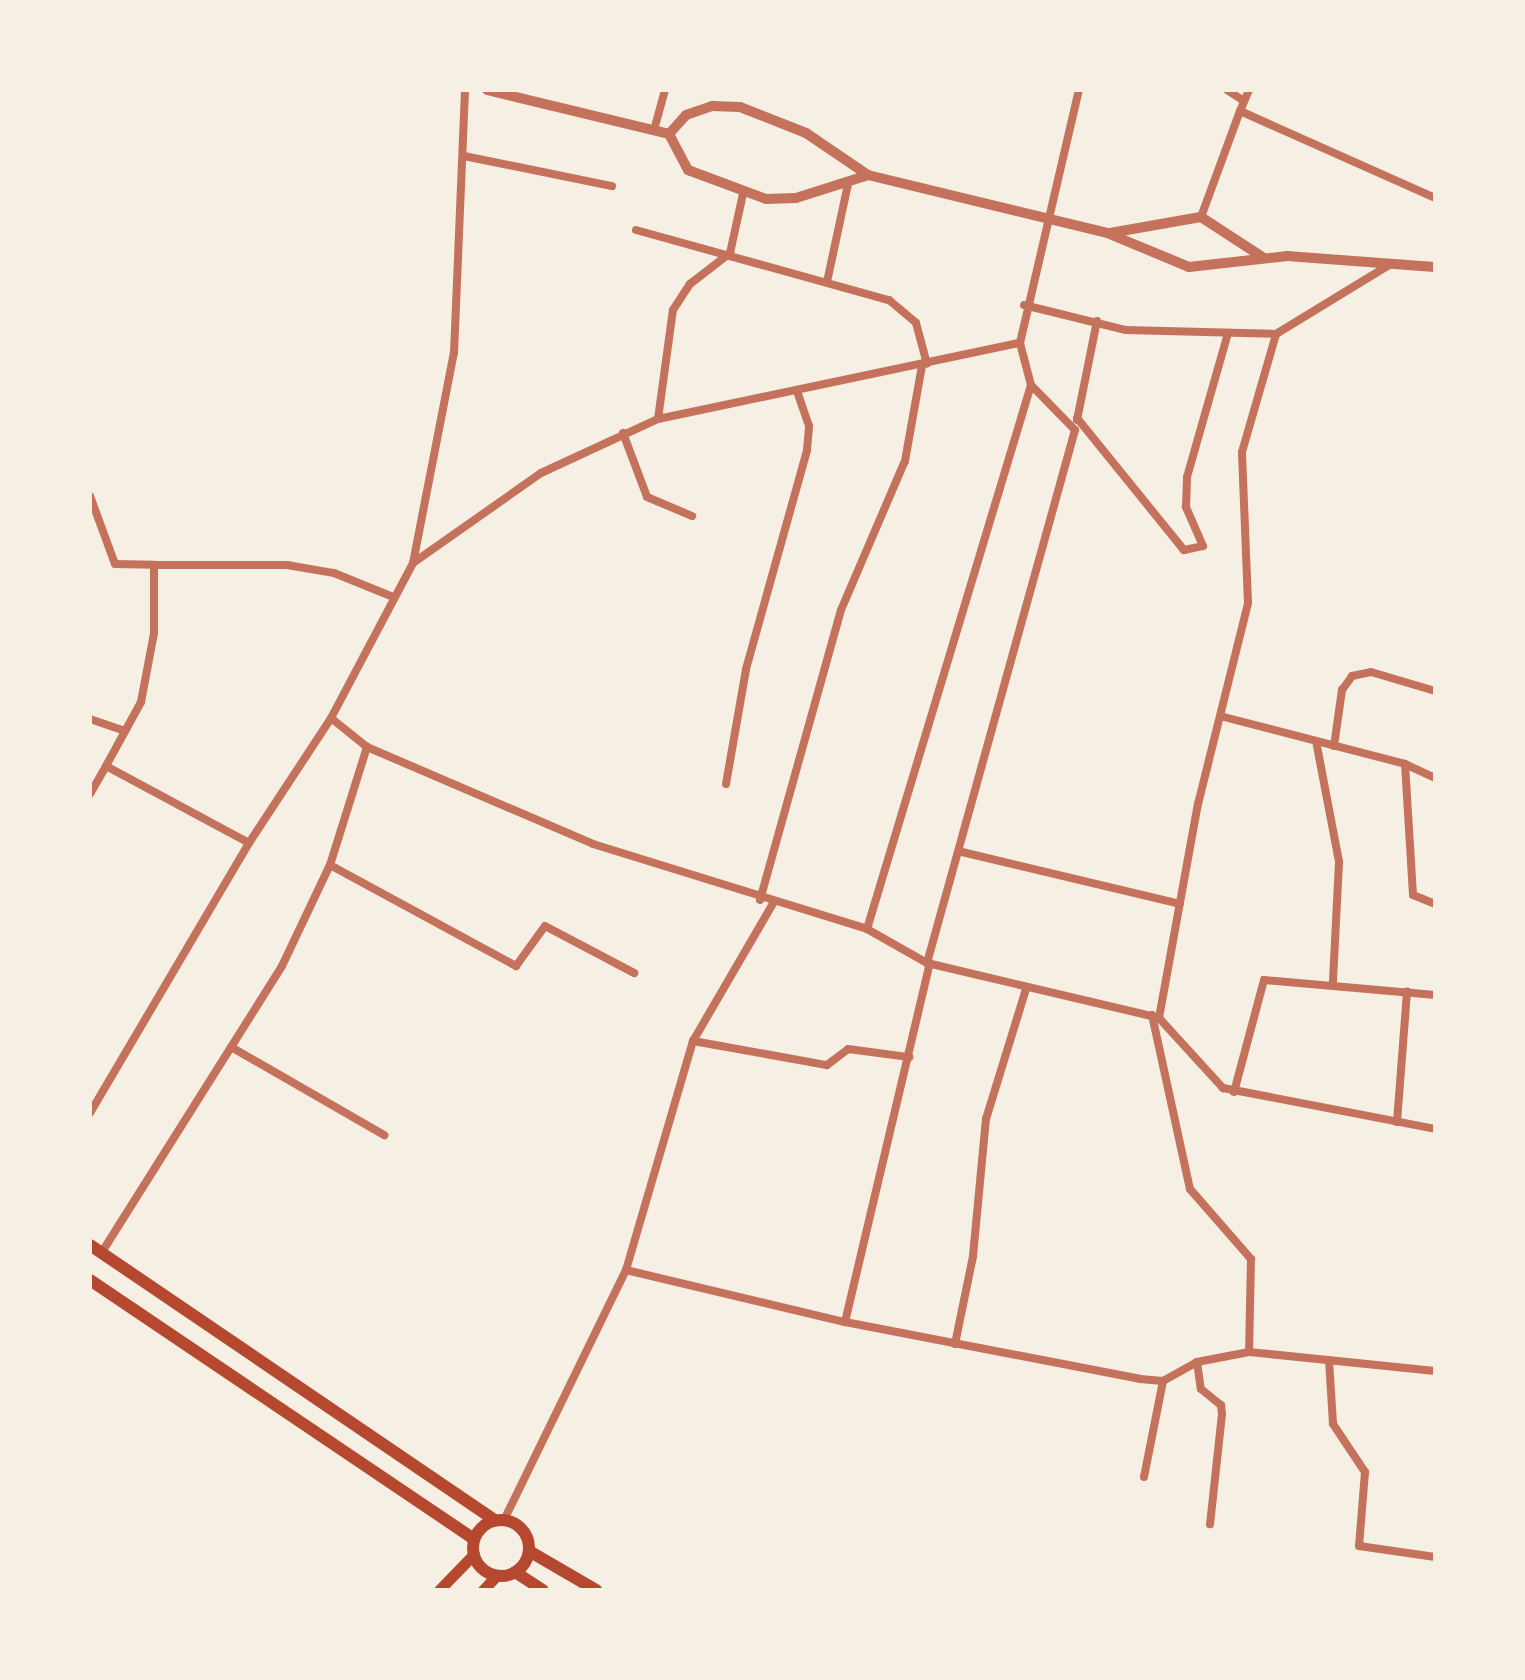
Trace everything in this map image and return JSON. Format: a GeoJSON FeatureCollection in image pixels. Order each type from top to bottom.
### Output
{"type":"FeatureCollection","features":[{"type":"Feature","properties":{"kind":"main road"},"geometry":{"type":"LineString","coordinates":[[96,1248],[499,1520],[526,1534],[529,1551],[514,1572],[497,1576],[483,1590]]}},
{"type":"Feature","properties":{"kind":"main road"},"geometry":{"type":"LineString","coordinates":[[90,1280],[474,1539]]}},
{"type":"Feature","properties":{"kind":"main road"},"geometry":{"type":"LineString","coordinates":[[474,1539],[499,1520]]}},
{"type":"Feature","properties":{"kind":"main road"},"geometry":{"type":"LineString","coordinates":[[439,1590],[474,1554],[474,1539]]}},
{"type":"Feature","properties":{"kind":"main road"},"geometry":{"type":"LineString","coordinates":[[529,1551],[596,1590]]}},
{"type":"Feature","properties":{"kind":"main road"},"geometry":{"type":"LineString","coordinates":[[474,1554],[497,1576]]}},
{"type":"Feature","properties":{"kind":"main road"},"geometry":{"type":"LineString","coordinates":[[514,1572],[543,1590]]}},
{"type":"Feature","properties":{"kind":"street"},"geometry":{"type":"LineString","coordinates":[[90,1114],[249,842],[330,718],[413,563],[454,353],[466,90]]}},
{"type":"Feature","properties":{"kind":"street"},"geometry":{"type":"LineString","coordinates":[[487,90],[669,134],[688,170],[744,194],[796,198],[868,175]]}},
{"type":"Feature","properties":{"kind":"street"},"geometry":{"type":"LineString","coordinates":[[654,130],[664,90]]}},
{"type":"Feature","properties":{"kind":"street"},"geometry":{"type":"LineString","coordinates":[[1075,430],[1032,385],[1020,343],[1024,305],[1046,217],[1073,134],[1079,90]]}},
{"type":"Feature","properties":{"kind":"street"},"geometry":{"type":"LineString","coordinates":[[1227,90],[1244,101]]}},
{"type":"Feature","properties":{"kind":"street"},"geometry":{"type":"LineString","coordinates":[[1201,216],[1249,90]]}},
{"type":"Feature","properties":{"kind":"street"},"geometry":{"type":"LineString","coordinates":[[669,134],[686,114],[740,106],[806,133],[868,175],[1108,233],[1189,267],[1264,258],[1435,267]]}},
{"type":"Feature","properties":{"kind":"street"},"geometry":{"type":"LineString","coordinates":[[1240,111],[1435,198]]}},
{"type":"Feature","properties":{"kind":"street"},"geometry":{"type":"LineString","coordinates":[[464,156],[612,186]]}},
{"type":"Feature","properties":{"kind":"street"},"geometry":{"type":"LineString","coordinates":[[827,282],[848,184]]}},
{"type":"Feature","properties":{"kind":"street"},"geometry":{"type":"LineString","coordinates":[[658,419],[673,310],[690,284],[730,253],[744,194]]}},
{"type":"Feature","properties":{"kind":"street"},"geometry":{"type":"LineString","coordinates":[[1108,233],[1201,216],[1264,258]]}},
{"type":"Feature","properties":{"kind":"street"},"geometry":{"type":"LineString","coordinates":[[636,230],[730,253],[902,307],[916,324],[925,365],[905,461],[841,610],[760,900]]}},
{"type":"Feature","properties":{"kind":"street"},"geometry":{"type":"LineString","coordinates":[[1024,305],[1126,330],[1276,334],[1394,262]]}},
{"type":"Feature","properties":{"kind":"street"},"geometry":{"type":"LineString","coordinates":[[846,1322],[929,963],[1075,430],[1096,321]]}},
{"type":"Feature","properties":{"kind":"street"},"geometry":{"type":"LineString","coordinates":[[1077,418],[1184,550],[1203,546],[1186,508],[1187,477],[1228,332]]}},
{"type":"Feature","properties":{"kind":"street"},"geometry":{"type":"LineString","coordinates":[[1249,1352],[1251,1259],[1190,1189],[1155,1016],[1248,604],[1242,452],[1276,334]]}},
{"type":"Feature","properties":{"kind":"street"},"geometry":{"type":"LineString","coordinates":[[413,563],[541,474],[622,432],[658,419],[798,394],[1020,343]]}},
{"type":"Feature","properties":{"kind":"street"},"geometry":{"type":"LineString","coordinates":[[867,929],[1032,385]]}},
{"type":"Feature","properties":{"kind":"street"},"geometry":{"type":"LineString","coordinates":[[726,784],[750,654],[807,450],[809,426],[798,394]]}},
{"type":"Feature","properties":{"kind":"street"},"geometry":{"type":"LineString","coordinates":[[622,432],[646,497],[692,516]]}},
{"type":"Feature","properties":{"kind":"street"},"geometry":{"type":"LineString","coordinates":[[90,496],[115,564],[288,565],[334,574],[393,597]]}},
{"type":"Feature","properties":{"kind":"street"},"geometry":{"type":"LineString","coordinates":[[91,789],[142,702],[151,650],[154,565]]}},
{"type":"Feature","properties":{"kind":"street"},"geometry":{"type":"LineString","coordinates":[[1334,746],[1342,690],[1352,676],[1371,672],[1435,690]]}},
{"type":"Feature","properties":{"kind":"street"},"geometry":{"type":"LineString","coordinates":[[1220,716],[1405,764],[1435,778]]}},
{"type":"Feature","properties":{"kind":"street"},"geometry":{"type":"LineString","coordinates":[[330,718],[367,747],[593,844],[760,900],[867,929],[929,963],[1026,989],[1155,1016],[1223,1088],[1435,1129]]}},
{"type":"Feature","properties":{"kind":"street"},"geometry":{"type":"LineString","coordinates":[[90,720],[125,731]]}},
{"type":"Feature","properties":{"kind":"street"},"geometry":{"type":"LineString","coordinates":[[1316,741],[1340,862],[1333,982]]}},
{"type":"Feature","properties":{"kind":"street"},"geometry":{"type":"LineString","coordinates":[[96,1248],[282,966],[330,865],[367,747]]}},
{"type":"Feature","properties":{"kind":"street"},"geometry":{"type":"LineString","coordinates":[[1405,764],[1413,895],[1435,904]]}},
{"type":"Feature","properties":{"kind":"street"},"geometry":{"type":"LineString","coordinates":[[106,766],[249,842]]}},
{"type":"Feature","properties":{"kind":"street"},"geometry":{"type":"LineString","coordinates":[[962,852],[1180,904]]}},
{"type":"Feature","properties":{"kind":"street"},"geometry":{"type":"LineString","coordinates":[[330,865],[516,966],[545,926],[634,973]]}},
{"type":"Feature","properties":{"kind":"street"},"geometry":{"type":"LineString","coordinates":[[499,1520],[626,1270],[693,1041],[774,902]]}},
{"type":"Feature","properties":{"kind":"street"},"geometry":{"type":"LineString","coordinates":[[1234,1092],[1264,980],[1333,982],[1435,995]]}},
{"type":"Feature","properties":{"kind":"street"},"geometry":{"type":"LineString","coordinates":[[955,1344],[973,1256],[986,1119],[1026,989]]}},
{"type":"Feature","properties":{"kind":"street"},"geometry":{"type":"LineString","coordinates":[[1397,1122],[1407,991]]}},
{"type":"Feature","properties":{"kind":"street"},"geometry":{"type":"LineString","coordinates":[[693,1041],[826,1065],[848,1049],[909,1057]]}},
{"type":"Feature","properties":{"kind":"street"},"geometry":{"type":"LineString","coordinates":[[231,1046],[384,1135]]}},
{"type":"Feature","properties":{"kind":"street"},"geometry":{"type":"LineString","coordinates":[[626,1270],[846,1322],[1163,1381],[1197,1362],[1249,1352],[1435,1371]]}},
{"type":"Feature","properties":{"kind":"street"},"geometry":{"type":"LineString","coordinates":[[1329,1360],[1332,1424],[1365,1472],[1359,1546],[1435,1557]]}},
{"type":"Feature","properties":{"kind":"street"},"geometry":{"type":"LineString","coordinates":[[1197,1362],[1201,1389],[1222,1405],[1210,1524]]}},
{"type":"Feature","properties":{"kind":"street"},"geometry":{"type":"LineString","coordinates":[[1144,1477],[1163,1381]]}}]}
